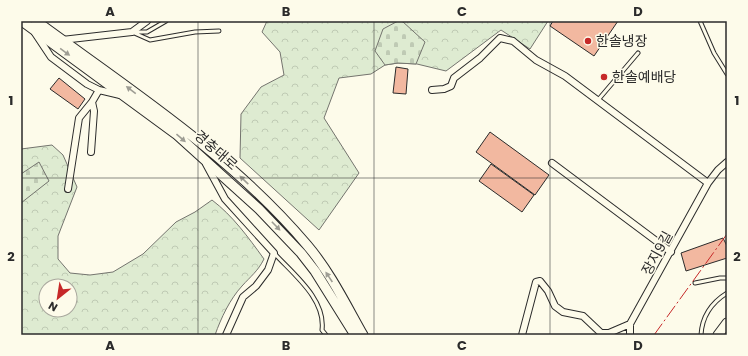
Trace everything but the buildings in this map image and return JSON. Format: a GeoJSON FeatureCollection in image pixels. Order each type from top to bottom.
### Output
{"type":"FeatureCollection","features":[{"type":"Feature","properties":{"kind":"main road","name":"경충대로"},"geometry":{"type":"LineString","coordinates":[[22,21],[34,24],[62,40],[206,146],[264,200],[308,246],[334,284],[363,335]]}},
{"type":"Feature","properties":{"kind":"main road","name":"경충대로"},"geometry":{"type":"LineString","coordinates":[[34,24],[155,117],[259,208],[301,252],[315,271],[355,335]]}},
{"type":"Feature","properties":{"kind":"main road"},"geometry":{"type":"LineString","coordinates":[[315,271],[349,335]]}},
{"type":"Feature","properties":{"kind":"main road"},"geometry":{"type":"LineString","coordinates":[[718,335],[727,323]]}},
{"type":"Feature","properties":{"kind":"street"},"geometry":{"type":"LineString","coordinates":[[62,40],[132,32],[147,21]]}},
{"type":"Feature","properties":{"kind":"street"},"geometry":{"type":"LineString","coordinates":[[34,24],[51,57],[87,84],[99,90],[126,96]]}},
{"type":"Feature","properties":{"kind":"street"},"geometry":{"type":"LineString","coordinates":[[432,90],[444,89],[451,86],[454,78],[480,58],[500,38],[504,38],[512,41],[536,60],[559,72],[708,184]]}},
{"type":"Feature","properties":{"kind":"street"},"geometry":{"type":"LineString","coordinates":[[68,189],[79,118],[92,102],[99,90]]}},
{"type":"Feature","properties":{"kind":"street"},"geometry":{"type":"LineString","coordinates":[[91,152],[94,111],[92,102]]}},
{"type":"Feature","properties":{"kind":"street"},"geometry":{"type":"LineString","coordinates":[[201,156],[225,199],[274,253],[268,270],[256,286],[243,297],[226,335]]}},
{"type":"Feature","properties":{"kind":"street","name":"장지9길"},"geometry":{"type":"LineString","coordinates":[[630,335],[630,324],[708,184],[718,170],[727,162]]}},
{"type":"Feature","properties":{"kind":"street"},"geometry":{"type":"LineString","coordinates":[[552,163],[671,252]]}},
{"type":"Feature","properties":{"kind":"street"},"geometry":{"type":"LineString","coordinates":[[522,335],[536,282],[540,281],[548,291],[555,306],[563,312],[583,316],[601,333],[630,324]]}},
{"type":"Feature","properties":{"kind":"lane"},"geometry":{"type":"LineString","coordinates":[[132,32],[147,32],[166,21]]}},
{"type":"Feature","properties":{"kind":"lane"},"geometry":{"type":"LineString","coordinates":[[700,21],[714,53],[727,74]]}},
{"type":"Feature","properties":{"kind":"lane"},"geometry":{"type":"LineString","coordinates":[[132,32],[150,40],[195,32],[219,31]]}},
{"type":"Feature","properties":{"kind":"lane"},"geometry":{"type":"LineString","coordinates":[[598,100],[638,53]]}},
{"type":"Feature","properties":{"kind":"lane"},"geometry":{"type":"LineString","coordinates":[[274,253],[306,286],[321,311],[323,321],[322,330],[326,335]]}},
{"type":"Feature","properties":{"kind":"lane"},"geometry":{"type":"LineString","coordinates":[[695,283],[727,278]]}},
{"type":"Feature","properties":{"kind":"lane"},"geometry":{"type":"LineString","coordinates":[[701,335],[703,320],[712,304],[727,293]]}},
{"type":"Feature","properties":{"kind":"green space"},"geometry":{"type":"Polygon","coordinates":[[[267,21],[548,21],[530,49],[501,30],[446,71],[417,64],[398,63],[385,65],[371,74],[339,78],[324,118],[359,173],[319,230],[240,158],[241,114],[261,87],[284,75],[280,52],[262,32],[267,21]]]}},
{"type":"Feature","properties":{"kind":"green space"},"geometry":{"type":"Polygon","coordinates":[[[398,21],[402,21],[425,42],[416,64],[398,63],[385,65],[375,51],[383,29],[398,21]]]}},
{"type":"Feature","properties":{"kind":"green space"},"geometry":{"type":"Polygon","coordinates":[[[52,145],[63,155],[77,187],[58,236],[58,259],[70,273],[90,275],[113,272],[143,254],[176,222],[195,212],[212,200],[227,213],[264,259],[230,303],[223,315],[215,335],[21,335],[21,149],[52,145]]]}},
{"type":"Feature","properties":{"kind":"green space"},"geometry":{"type":"Polygon","coordinates":[[[39,162],[49,181],[21,203],[21,174],[39,162]]]}},
{"type":"Feature","properties":{"kind":"power"},"geometry":{"type":"LineString","coordinates":[[654,335],[727,234]]}},
{"type":"Feature","properties":{"kind":"place","name":"한솔냉장"},"geometry":{"type":"Point","coordinates":[588,41]}},
{"type":"Feature","properties":{"kind":"place","name":"한솔예배당"},"geometry":{"type":"Point","coordinates":[604,77]}}]}
